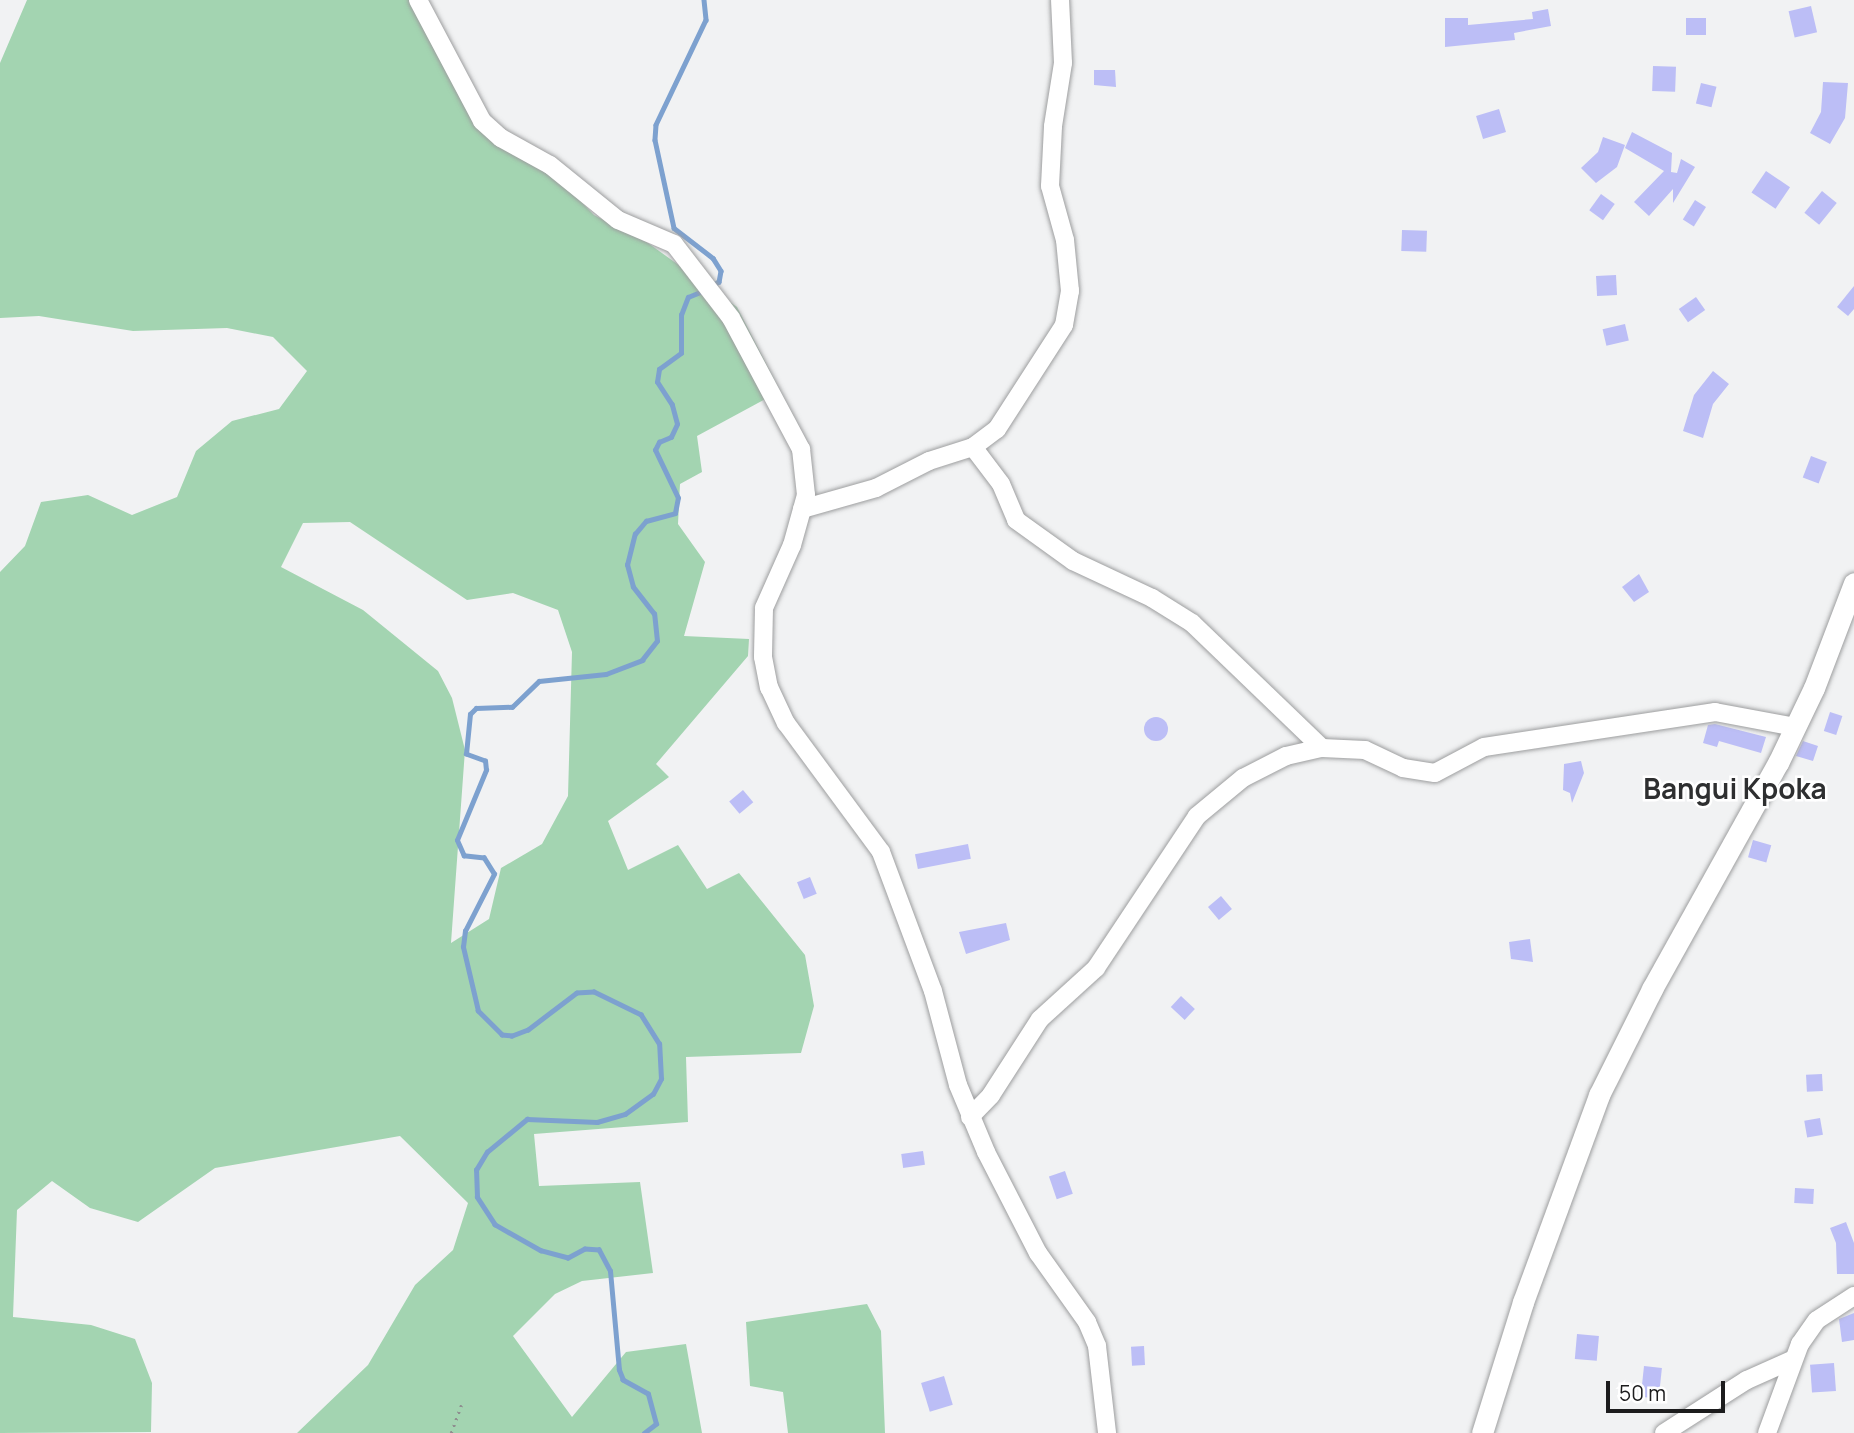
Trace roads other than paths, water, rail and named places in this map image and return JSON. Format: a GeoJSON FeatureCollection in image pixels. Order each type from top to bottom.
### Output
{"type":"FeatureCollection","features":[{"type":"Feature","properties":{"kind":"street"},"geometry":{"type":"LineString","coordinates":[[418,0],[482,121],[501,138],[550,165],[618,220],[674,244],[716,294],[801,449],[806,472],[802,509],[792,545],[764,608],[763,657],[769,687],[786,723],[881,852],[933,991],[971,1118],[1038,1253],[1087,1322],[1101,1367],[1107,1433]]}},
{"type":"Feature","properties":{"kind":"street"},"geometry":{"type":"LineString","coordinates":[[802,509],[876,488],[929,461],[973,447],[998,429],[1064,325],[1070,291],[1065,240],[1050,186],[1052,126],[1063,63],[1060,0]]}},
{"type":"Feature","properties":{"kind":"street"},"geometry":{"type":"LineString","coordinates":[[973,447],[1001,484],[1016,520],[1073,561],[1152,598],[1192,623],[1322,748]]}},
{"type":"Feature","properties":{"kind":"street"},"geometry":{"type":"LineString","coordinates":[[1482,1433],[1523,1302],[1599,1096],[1795,727],[1845,615],[1854,583]]}},
{"type":"Feature","properties":{"kind":"street"},"geometry":{"type":"LineString","coordinates":[[971,1118],[991,1095],[1040,1019],[1096,968],[1197,816],[1243,778],[1286,756],[1322,748],[1365,750],[1403,768],[1435,773],[1484,747],[1715,712],[1795,727]]}},
{"type":"Feature","properties":{"kind":"street"},"geometry":{"type":"LineString","coordinates":[[1767,1433],[1792,1360],[1817,1320],[1854,1296]]}},
{"type":"Feature","properties":{"kind":"street"},"geometry":{"type":"LineString","coordinates":[[1664,1433],[1747,1380],[1792,1360]]}},
{"type":"Feature","properties":{"kind":"waterway"},"geometry":{"type":"LineString","coordinates":[[704,0],[706,20],[656,125],[655,140],[674,228],[713,258],[721,271],[719,282],[712,286]]}},
{"type":"Feature","properties":{"kind":"waterway"},"geometry":{"type":"LineString","coordinates":[[644,1433],[656,1424],[648,1394],[623,1380],[619,1370],[610,1271],[599,1250],[585,1249],[568,1258],[541,1251],[495,1225],[477,1197],[476,1170],[487,1152],[527,1119],[597,1122],[625,1114],[653,1094],[661,1079],[659,1044],[641,1015],[594,992],[577,993],[528,1030],[512,1036],[502,1035],[478,1011],[463,947],[465,931],[494,874],[484,858],[464,856],[457,840],[486,770],[485,761],[466,754],[470,714],[476,708],[512,707],[539,681],[606,674],[642,660],[657,641],[654,614],[633,587],[627,565],[635,534],[646,521],[675,513],[678,498],[655,450],[659,442],[671,437],[677,424],[672,405],[657,382],[659,369],[681,353],[681,315],[688,297],[705,290]]}},
{"type":"Feature","properties":{"kind":"district","name":"Bangui Kpoka"},"geometry":{"type":"Point","coordinates":[1735,788]}}]}
